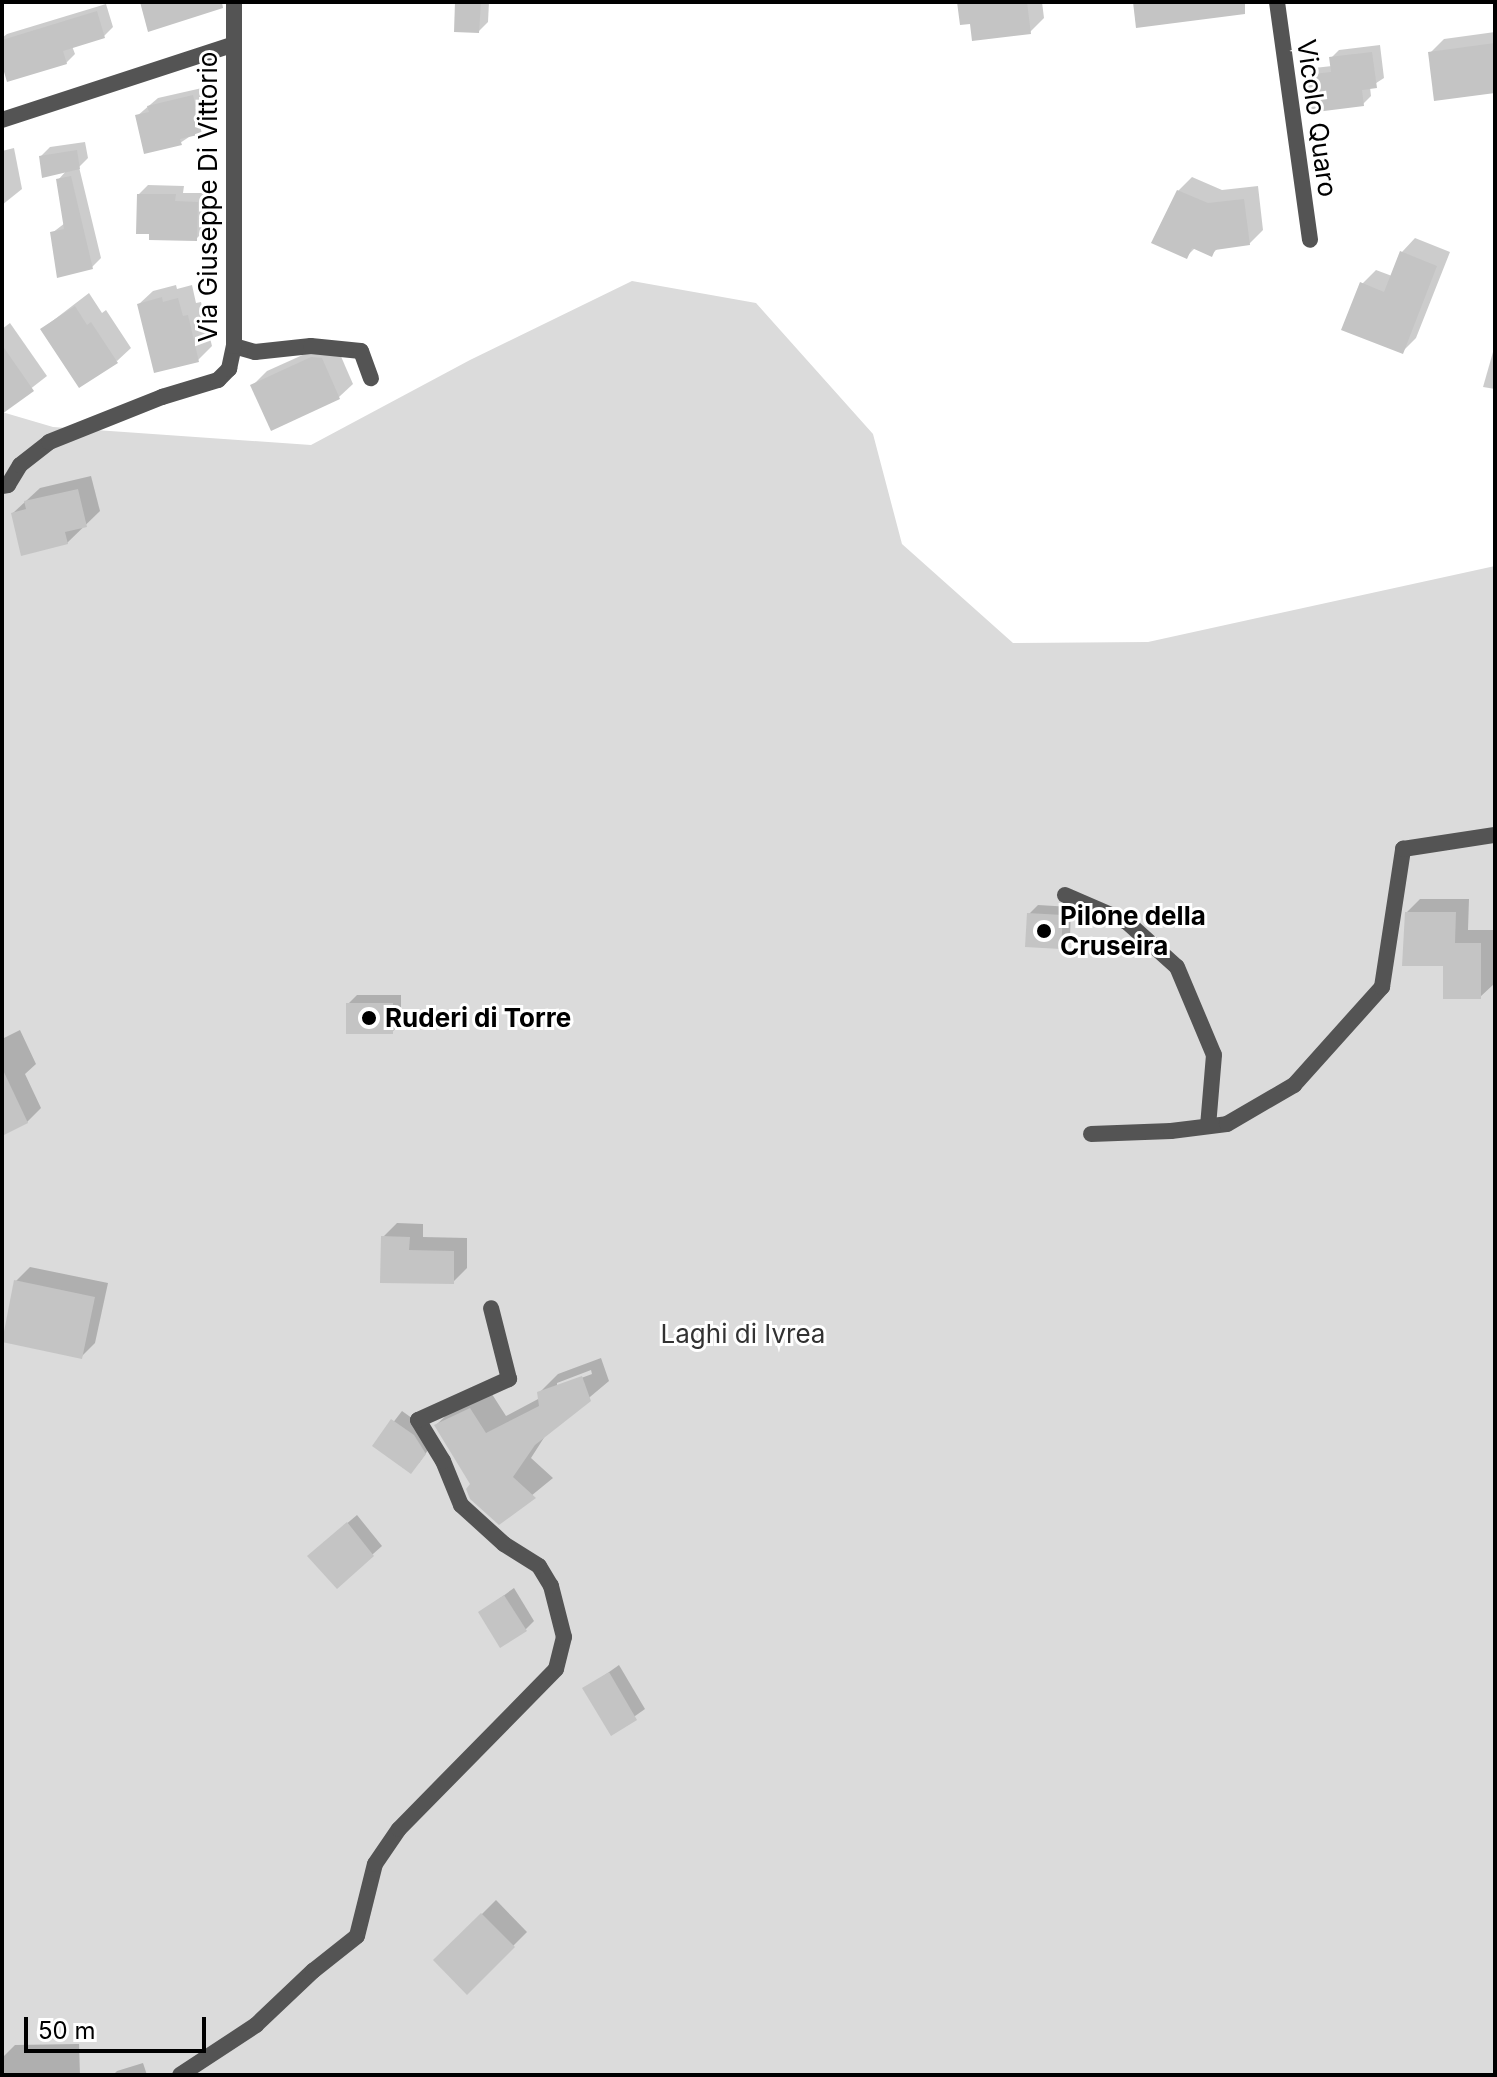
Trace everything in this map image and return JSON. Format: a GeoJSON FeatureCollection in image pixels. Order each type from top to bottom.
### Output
{"type":"FeatureCollection","features":[{"type":"Feature","properties":{"kind":"street","name":"Via Giuseppe Di Vittorio"},"geometry":{"type":"LineString","coordinates":[[2,486],[8,485],[20,465],[49,442],[162,397],[218,380],[229,369],[234,346],[234,2]]}},
{"type":"Feature","properties":{"kind":"street","name":"Vicolo Quaro"},"geometry":{"type":"LineString","coordinates":[[1277,2],[1310,240]]}},
{"type":"Feature","properties":{"kind":"street"},"geometry":{"type":"LineString","coordinates":[[2,120],[232,45]]}},
{"type":"Feature","properties":{"kind":"street"},"geometry":{"type":"LineString","coordinates":[[234,346],[255,352],[311,346],[361,351],[371,378]]}},
{"type":"Feature","properties":{"kind":"street"},"geometry":{"type":"LineString","coordinates":[[1091,1134],[1227,1124],[1294,1085],[1382,987],[1403,849],[1495,835]]}},
{"type":"Feature","properties":{"kind":"street"},"geometry":{"type":"LineString","coordinates":[[1065,895],[1127,922],[1177,967],[1214,1055],[1208,1126]]}},
{"type":"Feature","properties":{"kind":"street"},"geometry":{"type":"LineString","coordinates":[[180,2075],[256,2025],[313,1971],[357,1936],[375,1864],[399,1829],[556,1669],[564,1637],[551,1586],[539,1566],[504,1544],[461,1505],[443,1461],[418,1420],[509,1379],[491,1308]]}},
{"type":"Feature","properties":{"kind":"green space","name":"Laghi di Ivrea"},"geometry":{"type":"Polygon","coordinates":[[[632,281],[756,303],[873,434],[902,544],[1013,643],[1148,642],[1495,566],[1495,2075],[2,2075],[2,412],[53,427],[311,445],[470,360],[632,281]]]}},
{"type":"Feature","properties":{"kind":"building"},"geometry":{"type":"Polygon","coordinates":[[[140,2],[222,2],[223,8],[148,32],[140,2]]]}},
{"type":"Feature","properties":{"kind":"building"},"geometry":{"type":"Polygon","coordinates":[[[455,2],[481,2],[479,33],[454,32],[455,2]]]}},
{"type":"Feature","properties":{"kind":"building"},"geometry":{"type":"Polygon","coordinates":[[[957,2],[1027,2],[1031,34],[972,41],[970,24],[960,25],[957,2]]]}},
{"type":"Feature","properties":{"kind":"building"},"geometry":{"type":"Polygon","coordinates":[[[1133,2],[1245,2],[1245,14],[1136,28],[1133,2]]]}},
{"type":"Feature","properties":{"kind":"building"},"geometry":{"type":"Polygon","coordinates":[[[97,11],[105,38],[63,51],[67,64],[7,82],[2,65],[2,40],[97,11]]]}},
{"type":"Feature","properties":{"kind":"building"},"geometry":{"type":"Polygon","coordinates":[[[1495,43],[1495,93],[1434,101],[1428,52],[1495,43]]]}},
{"type":"Feature","properties":{"kind":"building"},"geometry":{"type":"Polygon","coordinates":[[[1372,52],[1377,88],[1362,90],[1364,106],[1308,113],[1304,75],[1331,72],[1329,57],[1372,52]]]}},
{"type":"Feature","properties":{"kind":"building"},"geometry":{"type":"Polygon","coordinates":[[[193,95],[202,134],[180,139],[182,145],[144,154],[135,115],[149,112],[147,106],[193,95]]]}},
{"type":"Feature","properties":{"kind":"building"},"geometry":{"type":"Polygon","coordinates":[[[77,150],[80,169],[42,178],[39,156],[77,150]]]}},
{"type":"Feature","properties":{"kind":"building"},"geometry":{"type":"Polygon","coordinates":[[[71,176],[93,269],[57,278],[50,232],[64,229],[56,179],[71,176]]]}},
{"type":"Feature","properties":{"kind":"building"},"geometry":{"type":"Polygon","coordinates":[[[1177,190],[1208,203],[1244,199],[1250,245],[1215,250],[1212,257],[1192,248],[1187,259],[1151,243],[1177,190]]]}},
{"type":"Feature","properties":{"kind":"building"},"geometry":{"type":"Polygon","coordinates":[[[137,194],[176,194],[175,201],[198,202],[197,241],[149,240],[149,234],[136,234],[137,194]]]}},
{"type":"Feature","properties":{"kind":"building"},"geometry":{"type":"Polygon","coordinates":[[[1400,251],[1437,266],[1403,354],[1341,330],[1360,282],[1384,292],[1400,251]]]}},
{"type":"Feature","properties":{"kind":"building"},"geometry":{"type":"Polygon","coordinates":[[[162,297],[163,302],[178,298],[183,316],[188,315],[199,362],[154,373],[137,304],[162,297]]]}},
{"type":"Feature","properties":{"kind":"building"},"geometry":{"type":"Polygon","coordinates":[[[75,306],[87,325],[91,322],[118,363],[79,388],[40,329],[75,306]]]}},
{"type":"Feature","properties":{"kind":"building"},"geometry":{"type":"Polygon","coordinates":[[[2,345],[34,391],[2,414],[2,345]]]}},
{"type":"Feature","properties":{"kind":"building"},"geometry":{"type":"Polygon","coordinates":[[[311,357],[322,358],[340,399],[271,431],[250,385],[311,357]]]}},
{"type":"Feature","properties":{"kind":"building"},"geometry":{"type":"Polygon","coordinates":[[[78,489],[87,527],[65,532],[68,544],[21,556],[11,513],[26,509],[24,501],[78,489]]]}},
{"type":"Feature","properties":{"kind":"building"},"geometry":{"type":"Polygon","coordinates":[[[1405,912],[1456,912],[1455,943],[1481,943],[1481,999],[1443,999],[1443,966],[1402,966],[1405,912]]]}},
{"type":"Feature","properties":{"kind":"building","name":"Pilone della Cruseira"},"geometry":{"type":"Polygon","coordinates":[[[1027,913],[1063,915],[1061,949],[1025,947],[1027,913]]]}},
{"type":"Feature","properties":{"kind":"building","name":"Ruderi di Torre"},"geometry":{"type":"Polygon","coordinates":[[[346,1003],[393,1003],[393,1034],[346,1034],[346,1003]]]}},
{"type":"Feature","properties":{"kind":"building"},"geometry":{"type":"Polygon","coordinates":[[[2,1068],[28,1123],[2,1136],[2,1068]]]}},
{"type":"Feature","properties":{"kind":"building"},"geometry":{"type":"Polygon","coordinates":[[[381,1236],[410,1237],[409,1250],[454,1251],[454,1284],[380,1283],[381,1236]]]}},
{"type":"Feature","properties":{"kind":"building"},"geometry":{"type":"Polygon","coordinates":[[[14,1280],[95,1297],[82,1359],[2,1342],[14,1280]]]}},
{"type":"Feature","properties":{"kind":"building"},"geometry":{"type":"Polygon","coordinates":[[[582,1376],[591,1401],[535,1445],[513,1477],[536,1498],[499,1525],[470,1499],[466,1489],[470,1484],[434,1425],[470,1408],[486,1433],[539,1406],[537,1392],[582,1376]]]}},
{"type":"Feature","properties":{"kind":"building"},"geometry":{"type":"Polygon","coordinates":[[[391,1419],[414,1435],[426,1454],[411,1474],[372,1446],[391,1419]]]}},
{"type":"Feature","properties":{"kind":"building"},"geometry":{"type":"Polygon","coordinates":[[[347,1522],[374,1556],[337,1589],[307,1556],[347,1522]]]}},
{"type":"Feature","properties":{"kind":"building"},"geometry":{"type":"Polygon","coordinates":[[[504,1595],[527,1631],[500,1648],[478,1612],[504,1595]]]}},
{"type":"Feature","properties":{"kind":"building"},"geometry":{"type":"Polygon","coordinates":[[[609,1672],[637,1720],[611,1736],[582,1688],[609,1672]]]}},
{"type":"Feature","properties":{"kind":"building"},"geometry":{"type":"Polygon","coordinates":[[[481,1913],[515,1947],[467,1995],[433,1960],[481,1913]]]}},
{"type":"Feature","properties":{"kind":"place","name":"Pilone della Cruseira"},"geometry":{"type":"Point","coordinates":[1044,931]}},
{"type":"Feature","properties":{"kind":"place","name":"Ruderi di Torre"},"geometry":{"type":"Point","coordinates":[369,1018]}}]}
